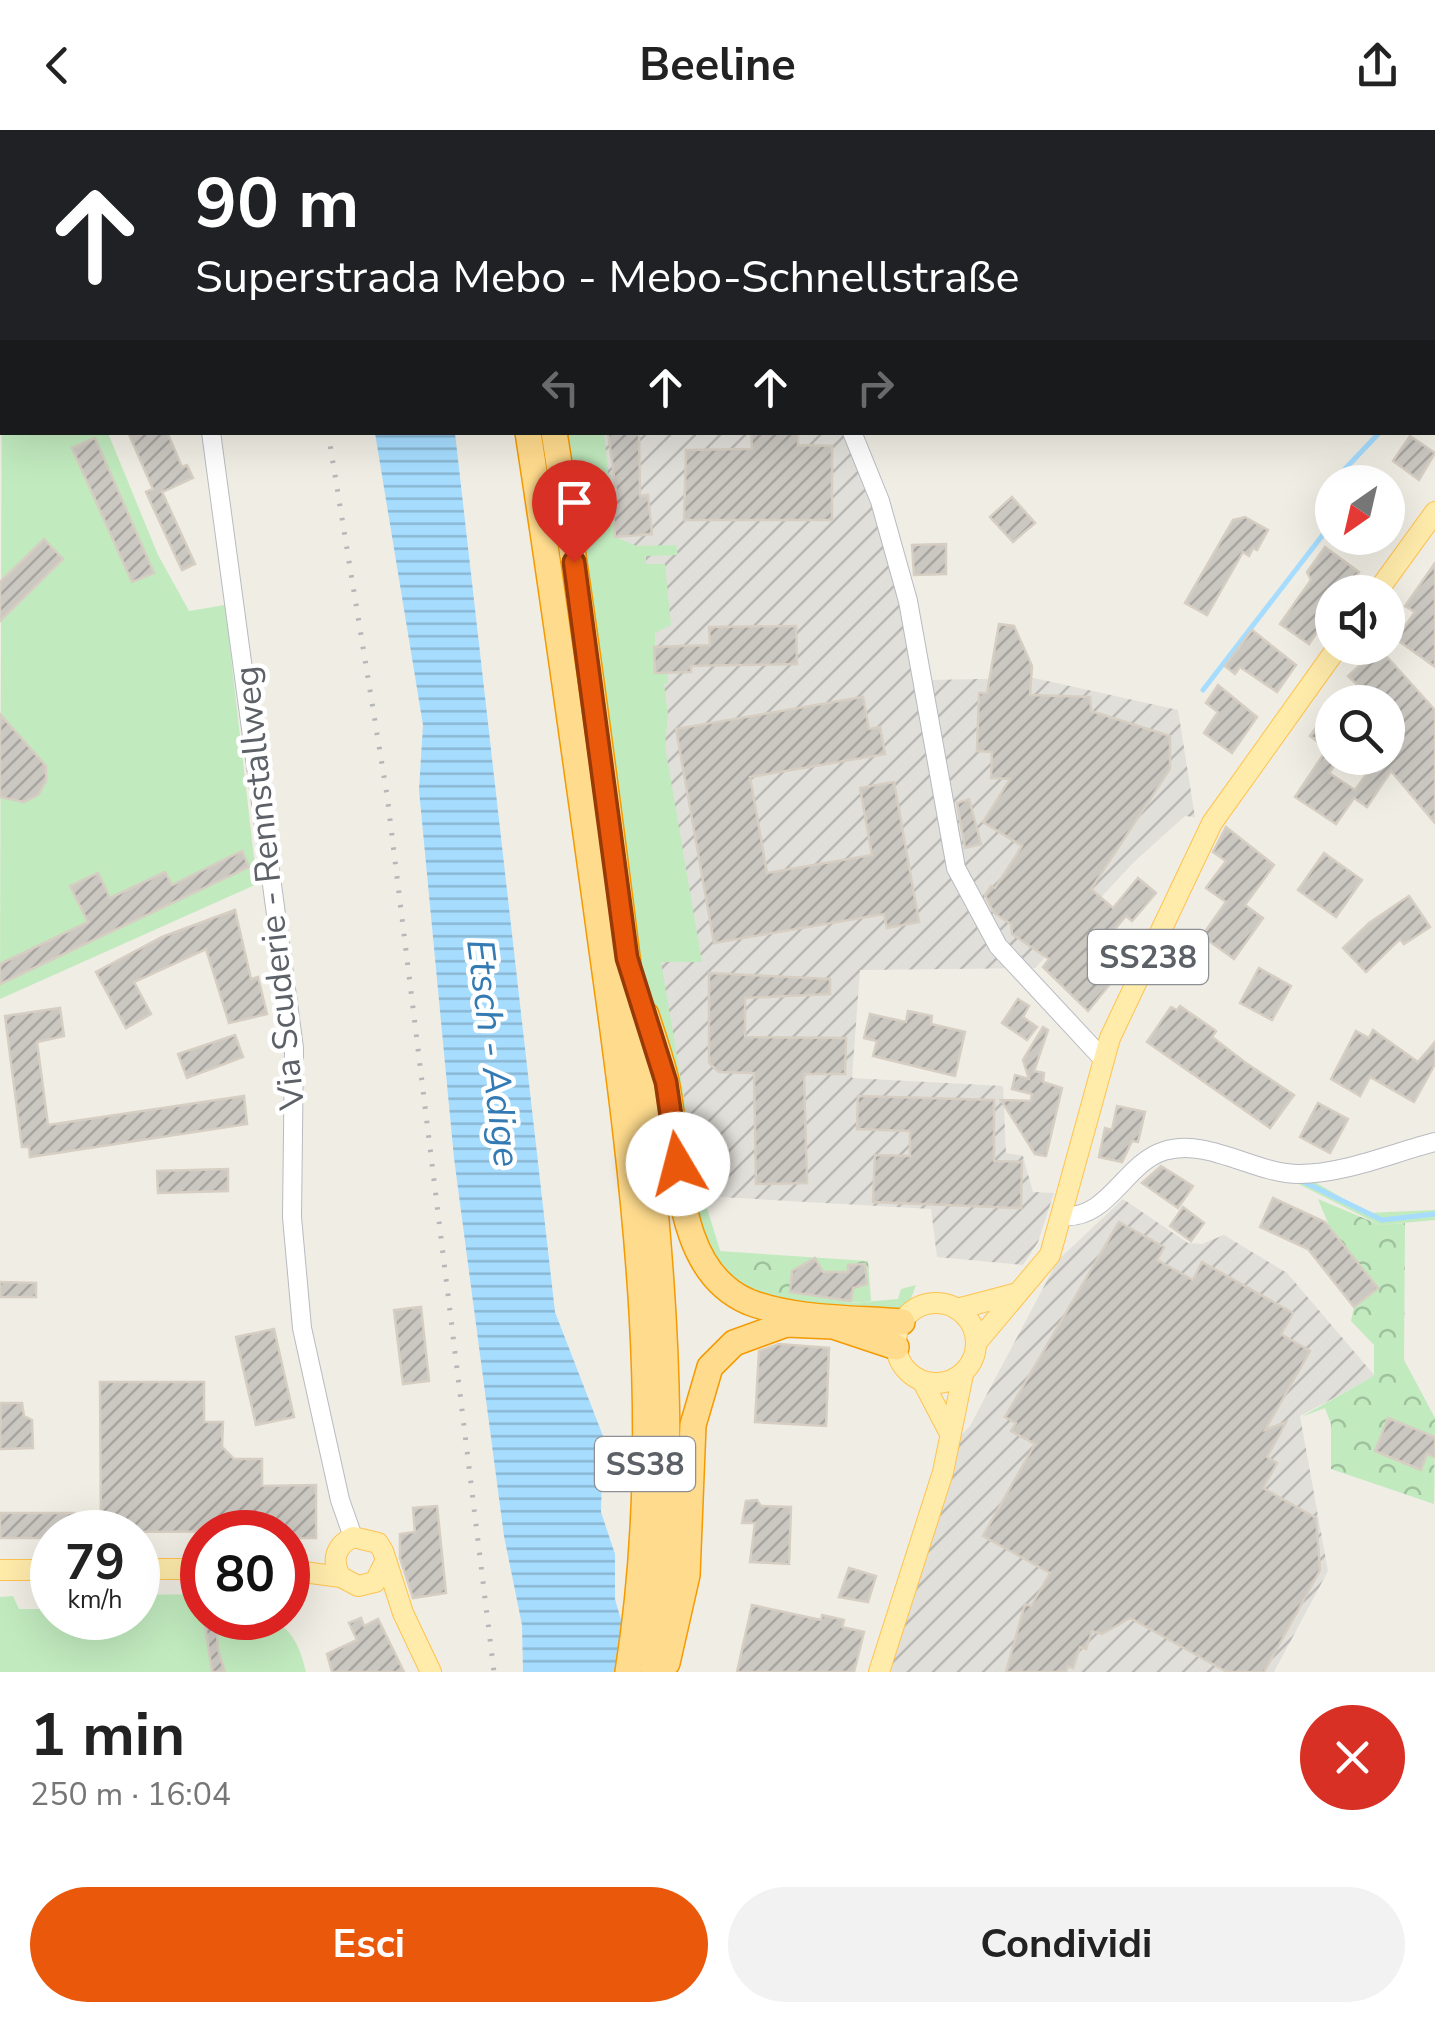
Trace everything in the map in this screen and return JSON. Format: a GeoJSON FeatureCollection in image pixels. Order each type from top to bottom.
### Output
{"type":"FeatureCollection","features":[{"type":"Feature","properties":{"kind":"highway","name":"SS38"},"geometry":{"type":"LineString","coordinates":[[528,435],[567,678],[625,1112],[642,1292],[646,1468],[639,1590],[628,1672]]}},
{"type":"Feature","properties":{"kind":"highway","name":"SS38"},"geometry":{"type":"LineString","coordinates":[[554,435],[603,758],[650,1131],[668,1364],[668,1519],[652,1672]]}},
{"type":"Feature","properties":{"kind":"highway"},"geometry":{"type":"LineString","coordinates":[[627,958],[666,1082],[690,1228],[712,1272],[752,1303],[899,1335]]}},
{"type":"Feature","properties":{"kind":"highway"},"geometry":{"type":"LineString","coordinates":[[664,1672],[687,1575],[693,1425],[702,1382],[720,1354],[767,1328],[810,1323],[899,1335]]}},
{"type":"Feature","properties":{"kind":"main road"},"geometry":{"type":"LineString","coordinates":[[1389,575],[1435,512]]}},
{"type":"Feature","properties":{"kind":"main road","name":"SS238"},"geometry":{"type":"LineString","coordinates":[[879,1672],[943,1472],[948,1430],[963,1374],[973,1360],[977,1342],[1050,1256],[1064,1216],[1103,1059],[1212,823],[1325,665]]}},
{"type":"Feature","properties":{"kind":"main road"},"geometry":{"type":"LineString","coordinates":[[948,1430],[923,1382],[904,1367],[899,1335],[910,1313],[932,1303],[958,1308],[1020,1292]]}},
{"type":"Feature","properties":{"kind":"main road"},"geometry":{"type":"LineString","coordinates":[[958,1308],[968,1318],[977,1342]]}},
{"type":"Feature","properties":{"kind":"main road"},"geometry":{"type":"LineString","coordinates":[[923,1382],[944,1383],[963,1374]]}},
{"type":"Feature","properties":{"kind":"main road"},"geometry":{"type":"LineString","coordinates":[[310,1562],[336,1553],[352,1537],[378,1543],[403,1613],[431,1672]]}},
{"type":"Feature","properties":{"kind":"main road"},"geometry":{"type":"LineString","coordinates":[[336,1553],[341,1578]]}},
{"type":"Feature","properties":{"kind":"main road"},"geometry":{"type":"LineString","coordinates":[[310,1573],[368,1586],[381,1576],[386,1560]]}},
{"type":"Feature","properties":{"kind":"main road"},"geometry":{"type":"LineString","coordinates":[[0,1570],[30,1570]]}},
{"type":"Feature","properties":{"kind":"main road"},"geometry":{"type":"LineString","coordinates":[[368,1586],[403,1613]]}},
{"type":"Feature","properties":{"kind":"street","name":"Via Scuderie - Rennstallweg"},"geometry":{"type":"LineString","coordinates":[[211,435],[294,1048],[292,1217],[302,1328],[352,1537]]}},
{"type":"Feature","properties":{"kind":"street"},"geometry":{"type":"LineString","coordinates":[[853,435],[880,502],[908,600],[956,868],[998,946],[1103,1059]]}},
{"type":"Feature","properties":{"kind":"street"},"geometry":{"type":"LineString","coordinates":[[1064,1216],[1084,1216],[1146,1158],[1182,1147],[1250,1167],[1301,1174],[1435,1142]]}},
{"type":"Feature","properties":{"kind":"shaded area"},"geometry":{"type":"Polygon","coordinates":[[[564,435],[851,435],[929,680],[1034,678],[1178,710],[1195,817],[1185,816],[1134,862],[1035,968],[860,970],[852,1078],[1003,1086],[1006,1153],[1023,1156],[1033,1192],[1054,1193],[1038,1242],[1023,1265],[937,1257],[931,1209],[684,1195],[564,435]]]}},
{"type":"Feature","properties":{"kind":"shaded area"},"geometry":{"type":"Polygon","coordinates":[[[1123,1199],[1188,1243],[1202,1244],[1224,1235],[1287,1273],[1375,1376],[1300,1416],[1328,1571],[1274,1672],[879,1672],[948,1448],[970,1426],[1058,1260],[1123,1199]]]}},
{"type":"Feature","properties":{"kind":"green space"},"geometry":{"type":"Polygon","coordinates":[[[2,435],[109,435],[158,555],[189,611],[225,605],[257,884],[0,999],[2,435]]]}},
{"type":"Feature","properties":{"kind":"green space"},"geometry":{"type":"Polygon","coordinates":[[[564,435],[604,435],[615,537],[637,546],[676,545],[678,555],[646,556],[646,564],[665,564],[671,625],[655,633],[655,672],[668,673],[668,683],[664,684],[668,714],[665,746],[702,962],[661,962],[698,1180],[726,1269],[750,1289],[852,1303],[898,1299],[901,1289],[916,1285],[910,1301],[901,1309],[801,1312],[712,1272],[627,958],[564,435]]]}},
{"type":"Feature","properties":{"kind":"green space"},"geometry":{"type":"Polygon","coordinates":[[[1275,1172],[1301,1174],[1368,1213],[1435,1210],[1435,1220],[1380,1225],[1275,1172]]]}},
{"type":"Feature","properties":{"kind":"green space"},"geometry":{"type":"Polygon","coordinates":[[[1318,1199],[1380,1225],[1405,1223],[1404,1360],[1435,1418],[1434,1504],[1331,1469],[1331,1424],[1325,1408],[1301,1417],[1374,1376],[1374,1345],[1351,1321],[1354,1307],[1378,1288],[1330,1228],[1318,1199]]]}},
{"type":"Feature","properties":{"kind":"green space"},"geometry":{"type":"Polygon","coordinates":[[[719,1251],[868,1261],[871,1301],[820,1302],[761,1293],[733,1279],[719,1251]]]}},
{"type":"Feature","properties":{"kind":"green space"},"geometry":{"type":"Polygon","coordinates":[[[180,1594],[180,1640],[294,1640],[306,1672],[0,1672],[0,1597],[13,1596],[19,1609],[30,1609],[30,1640],[160,1640],[160,1595],[180,1594]]]}},
{"type":"Feature","properties":{"kind":"water","name":"Etsch - Adige"},"geometry":{"type":"Polygon","coordinates":[[[375,435],[455,435],[555,1312],[603,1436],[601,1512],[615,1554],[615,1599],[636,1672],[523,1672],[522,1625],[504,1536],[454,1158],[419,790],[423,725],[375,435]]]}},
{"type":"Feature","properties":{"kind":"building"},"geometry":{"type":"Polygon","coordinates":[[[129,435],[168,435],[182,467],[187,465],[193,478],[162,492],[195,564],[182,570],[146,492],[153,489],[129,435]]]}},
{"type":"Feature","properties":{"kind":"building"},"geometry":{"type":"Polygon","coordinates":[[[608,435],[639,435],[640,496],[648,495],[652,534],[615,537],[612,498],[617,498],[608,435]]]}},
{"type":"Feature","properties":{"kind":"building"},"geometry":{"type":"Polygon","coordinates":[[[751,435],[798,435],[798,445],[832,446],[832,520],[684,520],[686,450],[752,449],[751,435]]]}},
{"type":"Feature","properties":{"kind":"building"},"geometry":{"type":"Polygon","coordinates":[[[1410,436],[1435,453],[1419,480],[1405,470],[1405,465],[1393,461],[1410,436]]]}},
{"type":"Feature","properties":{"kind":"building"},"geometry":{"type":"Polygon","coordinates":[[[95,438],[154,573],[132,582],[72,448],[95,438]]]}},
{"type":"Feature","properties":{"kind":"building"},"geometry":{"type":"Polygon","coordinates":[[[1012,497],[1035,523],[1013,542],[990,517],[1012,497]]]}},
{"type":"Feature","properties":{"kind":"building"},"geometry":{"type":"Polygon","coordinates":[[[1245,517],[1268,530],[1257,550],[1253,548],[1249,556],[1243,552],[1207,615],[1185,603],[1233,520],[1245,517]]]}},
{"type":"Feature","properties":{"kind":"building"},"geometry":{"type":"Polygon","coordinates":[[[44,539],[63,559],[0,621],[0,582],[44,539]]]}},
{"type":"Feature","properties":{"kind":"building"},"geometry":{"type":"Polygon","coordinates":[[[946,544],[946,574],[914,575],[912,545],[946,544]]]}},
{"type":"Feature","properties":{"kind":"building"},"geometry":{"type":"Polygon","coordinates":[[[1319,555],[1336,555],[1359,572],[1315,575],[1315,635],[1309,644],[1280,624],[1311,580],[1307,572],[1319,555]]]}},
{"type":"Feature","properties":{"kind":"building"},"geometry":{"type":"Polygon","coordinates":[[[1435,563],[1435,667],[1405,645],[1405,626],[1415,612],[1405,606],[1435,563]]]}},
{"type":"Feature","properties":{"kind":"building"},"geometry":{"type":"Polygon","coordinates":[[[999,624],[1014,626],[1032,666],[1030,695],[1090,697],[1091,711],[1170,736],[1170,769],[1091,889],[1113,908],[1138,878],[1156,893],[1132,921],[1126,916],[1090,958],[1115,978],[1088,1011],[1043,967],[1049,959],[1012,934],[1011,924],[994,913],[985,895],[991,886],[995,888],[1022,846],[983,822],[1010,779],[991,778],[992,752],[977,751],[979,693],[987,693],[999,624]]]}},
{"type":"Feature","properties":{"kind":"building"},"geometry":{"type":"Polygon","coordinates":[[[796,626],[797,664],[691,666],[691,672],[655,673],[654,647],[710,645],[709,627],[796,626]]]}},
{"type":"Feature","properties":{"kind":"building"},"geometry":{"type":"Polygon","coordinates":[[[1252,630],[1296,665],[1277,692],[1240,667],[1235,674],[1225,666],[1252,630]]]}},
{"type":"Feature","properties":{"kind":"building"},"geometry":{"type":"Polygon","coordinates":[[[1360,665],[1394,665],[1435,710],[1435,823],[1394,775],[1405,775],[1405,685],[1357,685],[1348,676],[1360,665]]]}},
{"type":"Feature","properties":{"kind":"building"},"geometry":{"type":"Polygon","coordinates":[[[1218,685],[1257,717],[1232,753],[1204,733],[1218,712],[1206,703],[1218,685]]]}},
{"type":"Feature","properties":{"kind":"building"},"geometry":{"type":"Polygon","coordinates":[[[863,697],[869,729],[880,727],[885,754],[750,777],[767,873],[872,855],[860,788],[894,782],[919,922],[887,928],[884,914],[714,943],[676,729],[863,697]]]}},
{"type":"Feature","properties":{"kind":"building"},"geometry":{"type":"Polygon","coordinates":[[[0,714],[46,766],[46,781],[38,795],[24,802],[0,797],[0,714]]]}},
{"type":"Feature","properties":{"kind":"building"},"geometry":{"type":"Polygon","coordinates":[[[1315,767],[1315,775],[1332,775],[1355,790],[1366,775],[1388,775],[1367,807],[1354,798],[1336,824],[1295,797],[1315,767]]]}},
{"type":"Feature","properties":{"kind":"building"},"geometry":{"type":"Polygon","coordinates":[[[969,799],[981,844],[965,848],[957,803],[969,799]]]}},
{"type":"Feature","properties":{"kind":"building"},"geometry":{"type":"Polygon","coordinates":[[[1226,827],[1274,865],[1245,905],[1263,918],[1234,959],[1202,936],[1226,902],[1206,888],[1226,861],[1213,852],[1226,827]]]}},
{"type":"Feature","properties":{"kind":"building"},"geometry":{"type":"Polygon","coordinates":[[[242,851],[249,867],[0,984],[0,964],[88,922],[70,886],[98,873],[110,898],[165,872],[172,885],[242,851]]]}},
{"type":"Feature","properties":{"kind":"building"},"geometry":{"type":"Polygon","coordinates":[[[1324,853],[1362,880],[1336,917],[1298,890],[1324,853]]]}},
{"type":"Feature","properties":{"kind":"building"},"geometry":{"type":"Polygon","coordinates":[[[1409,896],[1430,927],[1404,944],[1400,939],[1366,972],[1343,948],[1369,923],[1409,896]]]}},
{"type":"Feature","properties":{"kind":"building"},"geometry":{"type":"Polygon","coordinates":[[[235,910],[251,979],[258,977],[267,1014],[229,1023],[206,949],[134,982],[151,1014],[126,1028],[96,972],[162,937],[235,910]]]}},
{"type":"Feature","properties":{"kind":"building"},"geometry":{"type":"Polygon","coordinates":[[[1259,968],[1291,986],[1272,1020],[1240,1003],[1259,968]]]}},
{"type":"Feature","properties":{"kind":"building"},"geometry":{"type":"Polygon","coordinates":[[[709,973],[830,979],[830,994],[745,998],[745,1037],[846,1038],[845,1074],[804,1074],[807,1183],[756,1184],[754,1073],[719,1072],[709,1063],[709,973]]]}},
{"type":"Feature","properties":{"kind":"building"},"geometry":{"type":"Polygon","coordinates":[[[1018,999],[1029,1006],[1023,1017],[1037,1027],[1027,1040],[1002,1023],[1018,999]]]}},
{"type":"Feature","properties":{"kind":"building"},"geometry":{"type":"Polygon","coordinates":[[[1180,1006],[1216,1031],[1212,1037],[1294,1095],[1270,1128],[1147,1042],[1171,1007],[1177,1010],[1180,1006]]]}},
{"type":"Feature","properties":{"kind":"building"},"geometry":{"type":"Polygon","coordinates":[[[60,1008],[64,1036],[37,1042],[48,1125],[244,1096],[247,1124],[30,1157],[29,1147],[22,1147],[5,1016],[60,1008]]]}},
{"type":"Feature","properties":{"kind":"building"},"geometry":{"type":"Polygon","coordinates":[[[908,1011],[932,1016],[931,1024],[965,1032],[955,1076],[873,1056],[877,1041],[864,1038],[870,1014],[906,1022],[908,1011]]]}},
{"type":"Feature","properties":{"kind":"building"},"geometry":{"type":"Polygon","coordinates":[[[1043,1027],[1048,1030],[1034,1071],[1044,1073],[1043,1082],[1062,1088],[1046,1156],[1035,1154],[1001,1100],[1031,1101],[1032,1094],[1012,1089],[1015,1075],[1029,1079],[1023,1060],[1043,1027]]]}},
{"type":"Feature","properties":{"kind":"building"},"geometry":{"type":"Polygon","coordinates":[[[1373,1030],[1418,1062],[1435,1042],[1435,1064],[1414,1102],[1370,1077],[1360,1096],[1331,1079],[1356,1031],[1369,1038],[1373,1030]]]}},
{"type":"Feature","properties":{"kind":"building"},"geometry":{"type":"Polygon","coordinates":[[[235,1035],[243,1057],[187,1078],[178,1054],[235,1035]]]}},
{"type":"Feature","properties":{"kind":"building"},"geometry":{"type":"Polygon","coordinates":[[[858,1096],[994,1100],[994,1161],[1022,1162],[1021,1208],[873,1202],[875,1155],[910,1156],[910,1131],[857,1129],[858,1096]]]}},
{"type":"Feature","properties":{"kind":"building"},"geometry":{"type":"Polygon","coordinates":[[[1318,1103],[1348,1119],[1330,1153],[1300,1137],[1318,1103]]]}},
{"type":"Feature","properties":{"kind":"building"},"geometry":{"type":"Polygon","coordinates":[[[1117,1106],[1145,1112],[1138,1142],[1132,1141],[1122,1162],[1099,1157],[1105,1128],[1112,1130],[1117,1106]]]}},
{"type":"Feature","properties":{"kind":"building"},"geometry":{"type":"Polygon","coordinates":[[[1161,1166],[1193,1186],[1178,1208],[1142,1183],[1161,1166]]]}},
{"type":"Feature","properties":{"kind":"building"},"geometry":{"type":"Polygon","coordinates":[[[228,1169],[228,1191],[158,1193],[157,1171],[228,1169]]]}},
{"type":"Feature","properties":{"kind":"building"},"geometry":{"type":"Polygon","coordinates":[[[1273,1198],[1325,1222],[1378,1288],[1354,1307],[1308,1249],[1260,1227],[1273,1198]]]}},
{"type":"Feature","properties":{"kind":"building"},"geometry":{"type":"Polygon","coordinates":[[[1183,1207],[1204,1223],[1191,1241],[1170,1226],[1183,1207]]]}},
{"type":"Feature","properties":{"kind":"building"},"geometry":{"type":"Polygon","coordinates":[[[1119,1222],[1164,1247],[1157,1260],[1193,1280],[1202,1262],[1293,1313],[1281,1334],[1310,1351],[1265,1430],[1286,1422],[1267,1457],[1277,1463],[1263,1488],[1316,1518],[1320,1570],[1264,1672],[1227,1672],[1130,1618],[1102,1634],[1092,1631],[1086,1649],[1080,1647],[1073,1668],[1068,1666],[1066,1672],[1006,1672],[1025,1604],[1031,1606],[1050,1573],[983,1536],[1035,1444],[1011,1431],[1016,1423],[1005,1417],[1119,1222]]]}},
{"type":"Feature","properties":{"kind":"building"},"geometry":{"type":"Polygon","coordinates":[[[815,1258],[823,1272],[848,1272],[848,1265],[865,1264],[867,1284],[853,1288],[851,1301],[790,1292],[792,1271],[815,1258]]]}},
{"type":"Feature","properties":{"kind":"building"},"geometry":{"type":"Polygon","coordinates":[[[0,1282],[36,1283],[36,1297],[0,1297],[0,1282]]]}},
{"type":"Feature","properties":{"kind":"building"},"geometry":{"type":"Polygon","coordinates":[[[421,1307],[429,1381],[403,1384],[394,1310],[421,1307]]]}},
{"type":"Feature","properties":{"kind":"building"},"geometry":{"type":"Polygon","coordinates":[[[274,1329],[294,1417],[256,1425],[236,1337],[274,1329]]]}},
{"type":"Feature","properties":{"kind":"building"},"geometry":{"type":"Polygon","coordinates":[[[779,1344],[829,1348],[826,1426],[755,1422],[759,1351],[779,1344]]]}},
{"type":"Feature","properties":{"kind":"building"},"geometry":{"type":"Polygon","coordinates":[[[100,1382],[204,1382],[204,1422],[223,1422],[222,1447],[234,1459],[262,1459],[262,1486],[316,1485],[316,1538],[310,1538],[310,1510],[180,1510],[180,1532],[160,1532],[160,1510],[101,1510],[100,1382]]]}},
{"type":"Feature","properties":{"kind":"building"},"geometry":{"type":"Polygon","coordinates":[[[1,1403],[22,1403],[24,1416],[32,1420],[33,1448],[0,1449],[1,1403]]]}},
{"type":"Feature","properties":{"kind":"building"},"geometry":{"type":"Polygon","coordinates":[[[1388,1418],[1435,1437],[1435,1457],[1427,1454],[1421,1470],[1375,1451],[1388,1418]]]}},
{"type":"Feature","properties":{"kind":"building"},"geometry":{"type":"Polygon","coordinates":[[[757,1500],[761,1506],[791,1507],[789,1564],[750,1562],[755,1523],[742,1523],[746,1501],[757,1500]]]}},
{"type":"Feature","properties":{"kind":"building"},"geometry":{"type":"Polygon","coordinates":[[[437,1506],[446,1593],[413,1598],[400,1558],[400,1534],[415,1532],[413,1508],[437,1506]]]}},
{"type":"Feature","properties":{"kind":"building"},"geometry":{"type":"Polygon","coordinates":[[[0,1513],[30,1513],[30,1538],[0,1538],[0,1513]]]}},
{"type":"Feature","properties":{"kind":"building"},"geometry":{"type":"Polygon","coordinates":[[[849,1568],[876,1576],[868,1602],[839,1597],[849,1568]]]}},
{"type":"Feature","properties":{"kind":"building"},"geometry":{"type":"Polygon","coordinates":[[[752,1605],[821,1620],[822,1615],[844,1620],[842,1627],[864,1632],[854,1672],[737,1672],[752,1605]]]}},
{"type":"Feature","properties":{"kind":"building"},"geometry":{"type":"Polygon","coordinates":[[[361,1618],[364,1626],[378,1619],[404,1672],[332,1672],[327,1654],[357,1640],[349,1623],[361,1618]]]}},
{"type":"Feature","properties":{"kind":"building"},"geometry":{"type":"Polygon","coordinates":[[[207,1640],[217,1640],[225,1672],[212,1672],[207,1640]]]}},
{"type":"Feature","properties":{"kind":"waterway"},"geometry":{"type":"LineString","coordinates":[[1349,465],[1377,435]]}},
{"type":"Feature","properties":{"kind":"waterway"},"geometry":{"type":"LineString","coordinates":[[1203,690],[1315,545]]}},
{"type":"Feature","properties":{"kind":"waterway"},"geometry":{"type":"LineString","coordinates":[[1304,1182],[1382,1220],[1435,1214]]}},
{"type":"Feature","properties":{"kind":"railway"},"geometry":{"type":"LineString","coordinates":[[328,435],[387,795],[494,1672]]}},
{"type":"Feature","properties":{"kind":"route"},"geometry":{"type":"LineString","coordinates":[[574,562],[606,776],[627,958],[666,1082],[678,1164]]}}]}
